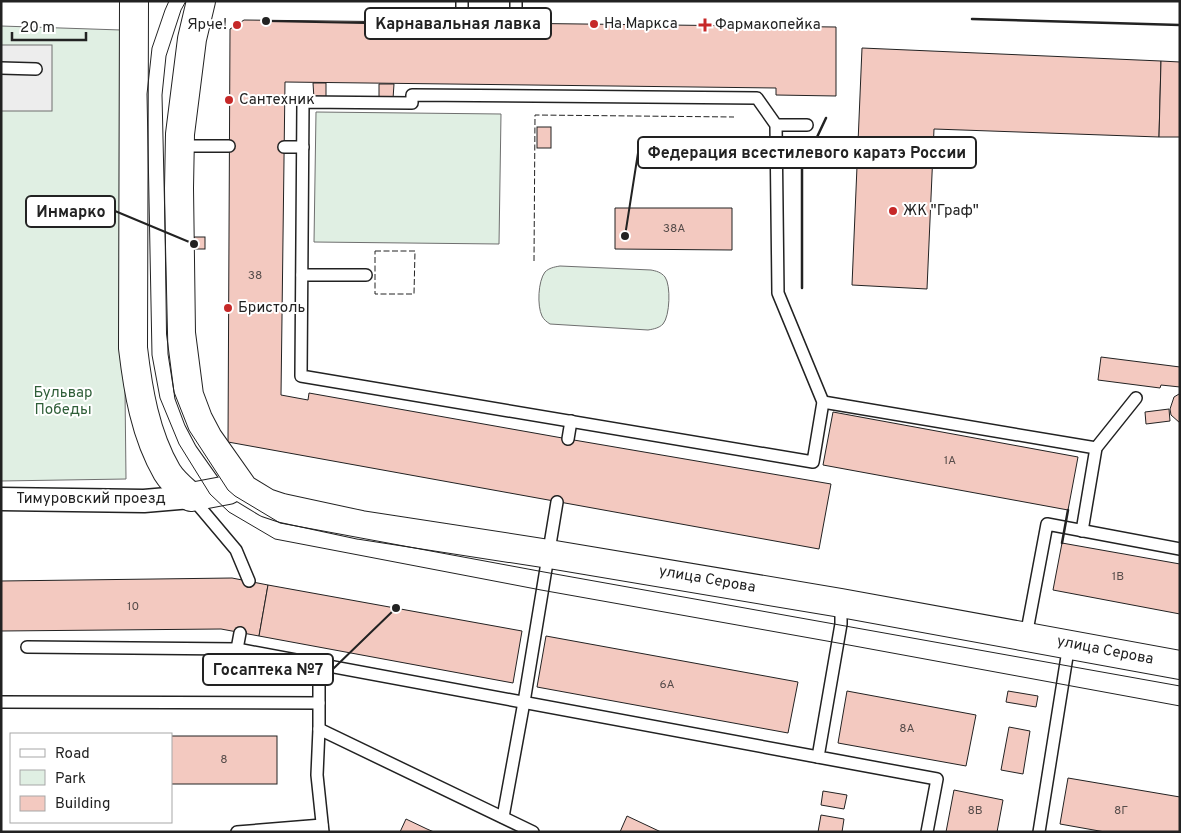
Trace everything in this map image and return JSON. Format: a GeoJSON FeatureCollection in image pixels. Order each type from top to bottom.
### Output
{"type":"FeatureCollection","features":[{"type":"Feature","properties":{"kind":"street"},"geometry":{"type":"LineString","coordinates":[[134,1],[133,348],[139,396],[153,441],[167,472],[178,486],[191,497]]}},
{"type":"Feature","properties":{"kind":"street"},"geometry":{"type":"LineString","coordinates":[[201,1],[192,39],[179,146],[180,333],[189,395],[208,438],[239,484]]}},
{"type":"Feature","properties":{"kind":"street","name":"Тимуровский проезд"},"geometry":{"type":"LineString","coordinates":[[1,499],[144,501],[191,497],[228,490],[239,484]]}},
{"type":"Feature","properties":{"kind":"street","name":"улица Серова"},"geometry":{"type":"LineString","coordinates":[[239,484],[267,503],[282,508],[362,524],[842,603],[1180,665]]}},
{"type":"Feature","properties":{"kind":"lane"},"geometry":{"type":"LineString","coordinates":[[462,1],[462,23]]}},
{"type":"Feature","properties":{"kind":"lane"},"geometry":{"type":"LineString","coordinates":[[516,1],[516,23]]}},
{"type":"Feature","properties":{"kind":"lane"},"geometry":{"type":"LineString","coordinates":[[1,68],[36,69]]}},
{"type":"Feature","properties":{"kind":"lane"},"geometry":{"type":"LineString","coordinates":[[462,90],[757,98],[776,125],[778,293],[823,402],[813,462],[301,376],[303,147],[303,102],[412,102],[412,95],[462,90]]}},
{"type":"Feature","properties":{"kind":"lane"},"geometry":{"type":"LineString","coordinates":[[776,125],[808,125]]}},
{"type":"Feature","properties":{"kind":"lane"},"geometry":{"type":"LineString","coordinates":[[179,146],[229,146]]}},
{"type":"Feature","properties":{"kind":"lane"},"geometry":{"type":"LineString","coordinates":[[284,147],[303,147]]}},
{"type":"Feature","properties":{"kind":"lane"},"geometry":{"type":"LineString","coordinates":[[302,275],[366,275]]}},
{"type":"Feature","properties":{"kind":"lane"},"geometry":{"type":"LineString","coordinates":[[1082,530],[1096,448],[1136,398]]}},
{"type":"Feature","properties":{"kind":"lane"},"geometry":{"type":"LineString","coordinates":[[823,402],[1096,448]]}},
{"type":"Feature","properties":{"kind":"lane"},"geometry":{"type":"LineString","coordinates":[[568,439],[571,421]]}},
{"type":"Feature","properties":{"kind":"lane"},"geometry":{"type":"LineString","coordinates":[[191,497],[236,550],[249,581]]}},
{"type":"Feature","properties":{"kind":"lane"},"geometry":{"type":"LineString","coordinates":[[503,817],[557,502]]}},
{"type":"Feature","properties":{"kind":"lane"},"geometry":{"type":"LineString","coordinates":[[1026,636],[1047,524],[1180,549]]}},
{"type":"Feature","properties":{"kind":"lane"},"geometry":{"type":"LineString","coordinates":[[818,757],[841,624],[842,603]]}},
{"type":"Feature","properties":{"kind":"lane"},"geometry":{"type":"LineString","coordinates":[[237,649],[240,633]]}},
{"type":"Feature","properties":{"kind":"lane"},"geometry":{"type":"LineString","coordinates":[[1039,832],[1069,644]]}},
{"type":"Feature","properties":{"kind":"lane"},"geometry":{"type":"LineString","coordinates":[[27,647],[237,649],[937,779],[928,832]]}},
{"type":"Feature","properties":{"kind":"lane"},"geometry":{"type":"LineString","coordinates":[[237,832],[323,829],[317,775],[319,664]]}},
{"type":"Feature","properties":{"kind":"lane"},"geometry":{"type":"LineString","coordinates":[[1,702],[319,703]]}},
{"type":"Feature","properties":{"kind":"lane"},"geometry":{"type":"LineString","coordinates":[[319,729],[533,832]]}},
{"type":"Feature","properties":{"kind":"green space","name":"Бульвар Победы"},"geometry":{"type":"Polygon","coordinates":[[[1,26],[121,30],[126,479],[1,481],[1,26]]]}},
{"type":"Feature","properties":{"kind":"green space"},"geometry":{"type":"Polygon","coordinates":[[[316,112],[501,114],[499,244],[314,242],[316,112]]]}},
{"type":"Feature","properties":{"kind":"green space"},"geometry":{"type":"Polygon","coordinates":[[[560,266],[657,271],[665,277],[669,293],[667,314],[663,324],[648,330],[550,324],[540,312],[540,287],[545,272],[560,266]]]}},
{"type":"Feature","properties":{"kind":"shaded area"},"geometry":{"type":"Polygon","coordinates":[[[1,45],[52,45],[52,111],[1,111],[1,45]]]}},
{"type":"Feature","properties":{"kind":"building"},"geometry":{"type":"Polygon","coordinates":[[[244,20],[836,27],[836,96],[776,95],[776,88],[285,82],[281,395],[308,400],[309,393],[831,484],[819,549],[228,442],[230,29],[244,20]]]}},
{"type":"Feature","properties":{"kind":"building","name":"ЖК \"Граф\""},"geometry":{"type":"Polygon","coordinates":[[[862,48],[1161,61],[1159,137],[934,129],[927,289],[852,285],[862,48]]]}},
{"type":"Feature","properties":{"kind":"building"},"geometry":{"type":"Polygon","coordinates":[[[1161,61],[1180,62],[1180,137],[1159,137],[1161,61]]]}},
{"type":"Feature","properties":{"kind":"building"},"geometry":{"type":"Polygon","coordinates":[[[313,83],[326,83],[326,99],[314,99],[313,83]]]}},
{"type":"Feature","properties":{"kind":"building"},"geometry":{"type":"Polygon","coordinates":[[[379,84],[394,84],[393,99],[379,99],[379,84]]]}},
{"type":"Feature","properties":{"kind":"building"},"geometry":{"type":"Polygon","coordinates":[[[537,127],[551,127],[551,148],[537,148],[537,127]]]}},
{"type":"Feature","properties":{"kind":"building"},"geometry":{"type":"Polygon","coordinates":[[[615,208],[732,208],[732,250],[615,249],[615,208]]]}},
{"type":"Feature","properties":{"kind":"building"},"geometry":{"type":"Polygon","coordinates":[[[194,237],[205,237],[205,249],[194,249],[194,237]]]}},
{"type":"Feature","properties":{"kind":"building"},"geometry":{"type":"Polygon","coordinates":[[[1101,357],[1180,367],[1180,387],[1161,385],[1160,388],[1098,380],[1101,357]]]}},
{"type":"Feature","properties":{"kind":"building"},"geometry":{"type":"Polygon","coordinates":[[[1179,394],[1180,423],[1171,415],[1170,409],[1174,397],[1179,394]]]}},
{"type":"Feature","properties":{"kind":"building"},"geometry":{"type":"Polygon","coordinates":[[[1169,409],[1170,421],[1146,424],[1145,412],[1169,409]]]}},
{"type":"Feature","properties":{"kind":"building"},"geometry":{"type":"Polygon","coordinates":[[[833,412],[1078,457],[1068,510],[823,465],[833,412]]]}},
{"type":"Feature","properties":{"kind":"building"},"geometry":{"type":"Polygon","coordinates":[[[1062,543],[1180,564],[1180,614],[1053,590],[1062,543]]]}},
{"type":"Feature","properties":{"kind":"building"},"geometry":{"type":"Polygon","coordinates":[[[232,578],[268,585],[259,636],[221,629],[1,631],[1,581],[232,578]]]}},
{"type":"Feature","properties":{"kind":"building"},"geometry":{"type":"Polygon","coordinates":[[[268,585],[522,631],[513,683],[259,636],[268,585]]]}},
{"type":"Feature","properties":{"kind":"building"},"geometry":{"type":"Polygon","coordinates":[[[546,636],[798,682],[788,733],[537,687],[546,636]]]}},
{"type":"Feature","properties":{"kind":"building"},"geometry":{"type":"Polygon","coordinates":[[[847,691],[976,715],[966,766],[838,743],[847,691]]]}},
{"type":"Feature","properties":{"kind":"building"},"geometry":{"type":"Polygon","coordinates":[[[1008,691],[1038,696],[1036,707],[1006,702],[1008,691]]]}},
{"type":"Feature","properties":{"kind":"building"},"geometry":{"type":"Polygon","coordinates":[[[1009,727],[1030,731],[1023,774],[1001,770],[1009,727]]]}},
{"type":"Feature","properties":{"kind":"building"},"geometry":{"type":"Polygon","coordinates":[[[172,736],[277,736],[277,784],[172,784],[172,736]]]}},
{"type":"Feature","properties":{"kind":"building"},"geometry":{"type":"Polygon","coordinates":[[[1068,778],[1180,797],[1180,832],[1105,832],[1060,824],[1068,778]]]}},
{"type":"Feature","properties":{"kind":"building"},"geometry":{"type":"Polygon","coordinates":[[[954,790],[1003,800],[997,832],[946,832],[954,790]]]}},
{"type":"Feature","properties":{"kind":"building"},"geometry":{"type":"Polygon","coordinates":[[[823,791],[847,795],[844,809],[821,805],[823,791]]]}},
{"type":"Feature","properties":{"kind":"building"},"geometry":{"type":"Polygon","coordinates":[[[821,815],[844,819],[842,832],[818,832],[821,815]]]}},
{"type":"Feature","properties":{"kind":"building"},"geometry":{"type":"Polygon","coordinates":[[[627,816],[661,832],[620,832],[627,816]]]}},
{"type":"Feature","properties":{"kind":"building"},"geometry":{"type":"Polygon","coordinates":[[[406,819],[427,829],[434,832],[400,832],[406,819]]]}},
{"type":"Feature","properties":{"kind":"tram line"},"geometry":{"type":"LineString","coordinates":[[169,1],[152,48],[147,94],[152,355],[160,398],[179,444],[210,494],[229,512],[275,539],[541,590],[1180,706]]}},
{"type":"Feature","properties":{"kind":"tram line"},"geometry":{"type":"LineString","coordinates":[[186,1],[181,10],[166,56],[162,95],[168,354],[174,392],[189,430],[228,490],[235,496],[280,523],[1180,686]]}},
{"type":"Feature","properties":{"kind":"fence"},"geometry":{"type":"LineString","coordinates":[[534,261],[535,115],[734,117]]}},
{"type":"Feature","properties":{"kind":"fence"},"geometry":{"type":"LineString","coordinates":[[375,251],[415,251],[414,294],[375,294],[375,251]]}},
{"type":"Feature","properties":{"kind":"wall"},"geometry":{"type":"LineString","coordinates":[[972,19],[1180,25]]}},
{"type":"Feature","properties":{"kind":"wall"},"geometry":{"type":"LineString","coordinates":[[802,288],[802,169],[826,118]]}},
{"type":"Feature","properties":{"kind":"wall"},"geometry":{"type":"LineString","coordinates":[[1062,543],[1068,510]]}},
{"type":"Feature","properties":{"kind":"place","name":"Карнавальная лавка"},"geometry":{"type":"Point","coordinates":[266,21]}},
{"type":"Feature","properties":{"kind":"place","name":"На Маркса"},"geometry":{"type":"Point","coordinates":[594,24]}},
{"type":"Feature","properties":{"kind":"place","name":"Ярче!"},"geometry":{"type":"Point","coordinates":[237,25]}},
{"type":"Feature","properties":{"kind":"place","name":"Фармакопейка"},"geometry":{"type":"Point","coordinates":[705,25]}},
{"type":"Feature","properties":{"kind":"place","name":"Сантехник"},"geometry":{"type":"Point","coordinates":[229,100]}},
{"type":"Feature","properties":{"kind":"place","name":"ЖК \"Граф\""},"geometry":{"type":"Point","coordinates":[893,211]}},
{"type":"Feature","properties":{"kind":"place","name":"Федерация всестилевого каратэ России"},"geometry":{"type":"Point","coordinates":[625,236]}},
{"type":"Feature","properties":{"kind":"place","name":"Инмарко"},"geometry":{"type":"Point","coordinates":[194,244]}},
{"type":"Feature","properties":{"kind":"place","name":"Бристоль"},"geometry":{"type":"Point","coordinates":[228,308]}},
{"type":"Feature","properties":{"kind":"place","name":"Госаптека №7"},"geometry":{"type":"Point","coordinates":[396,608]}}]}
